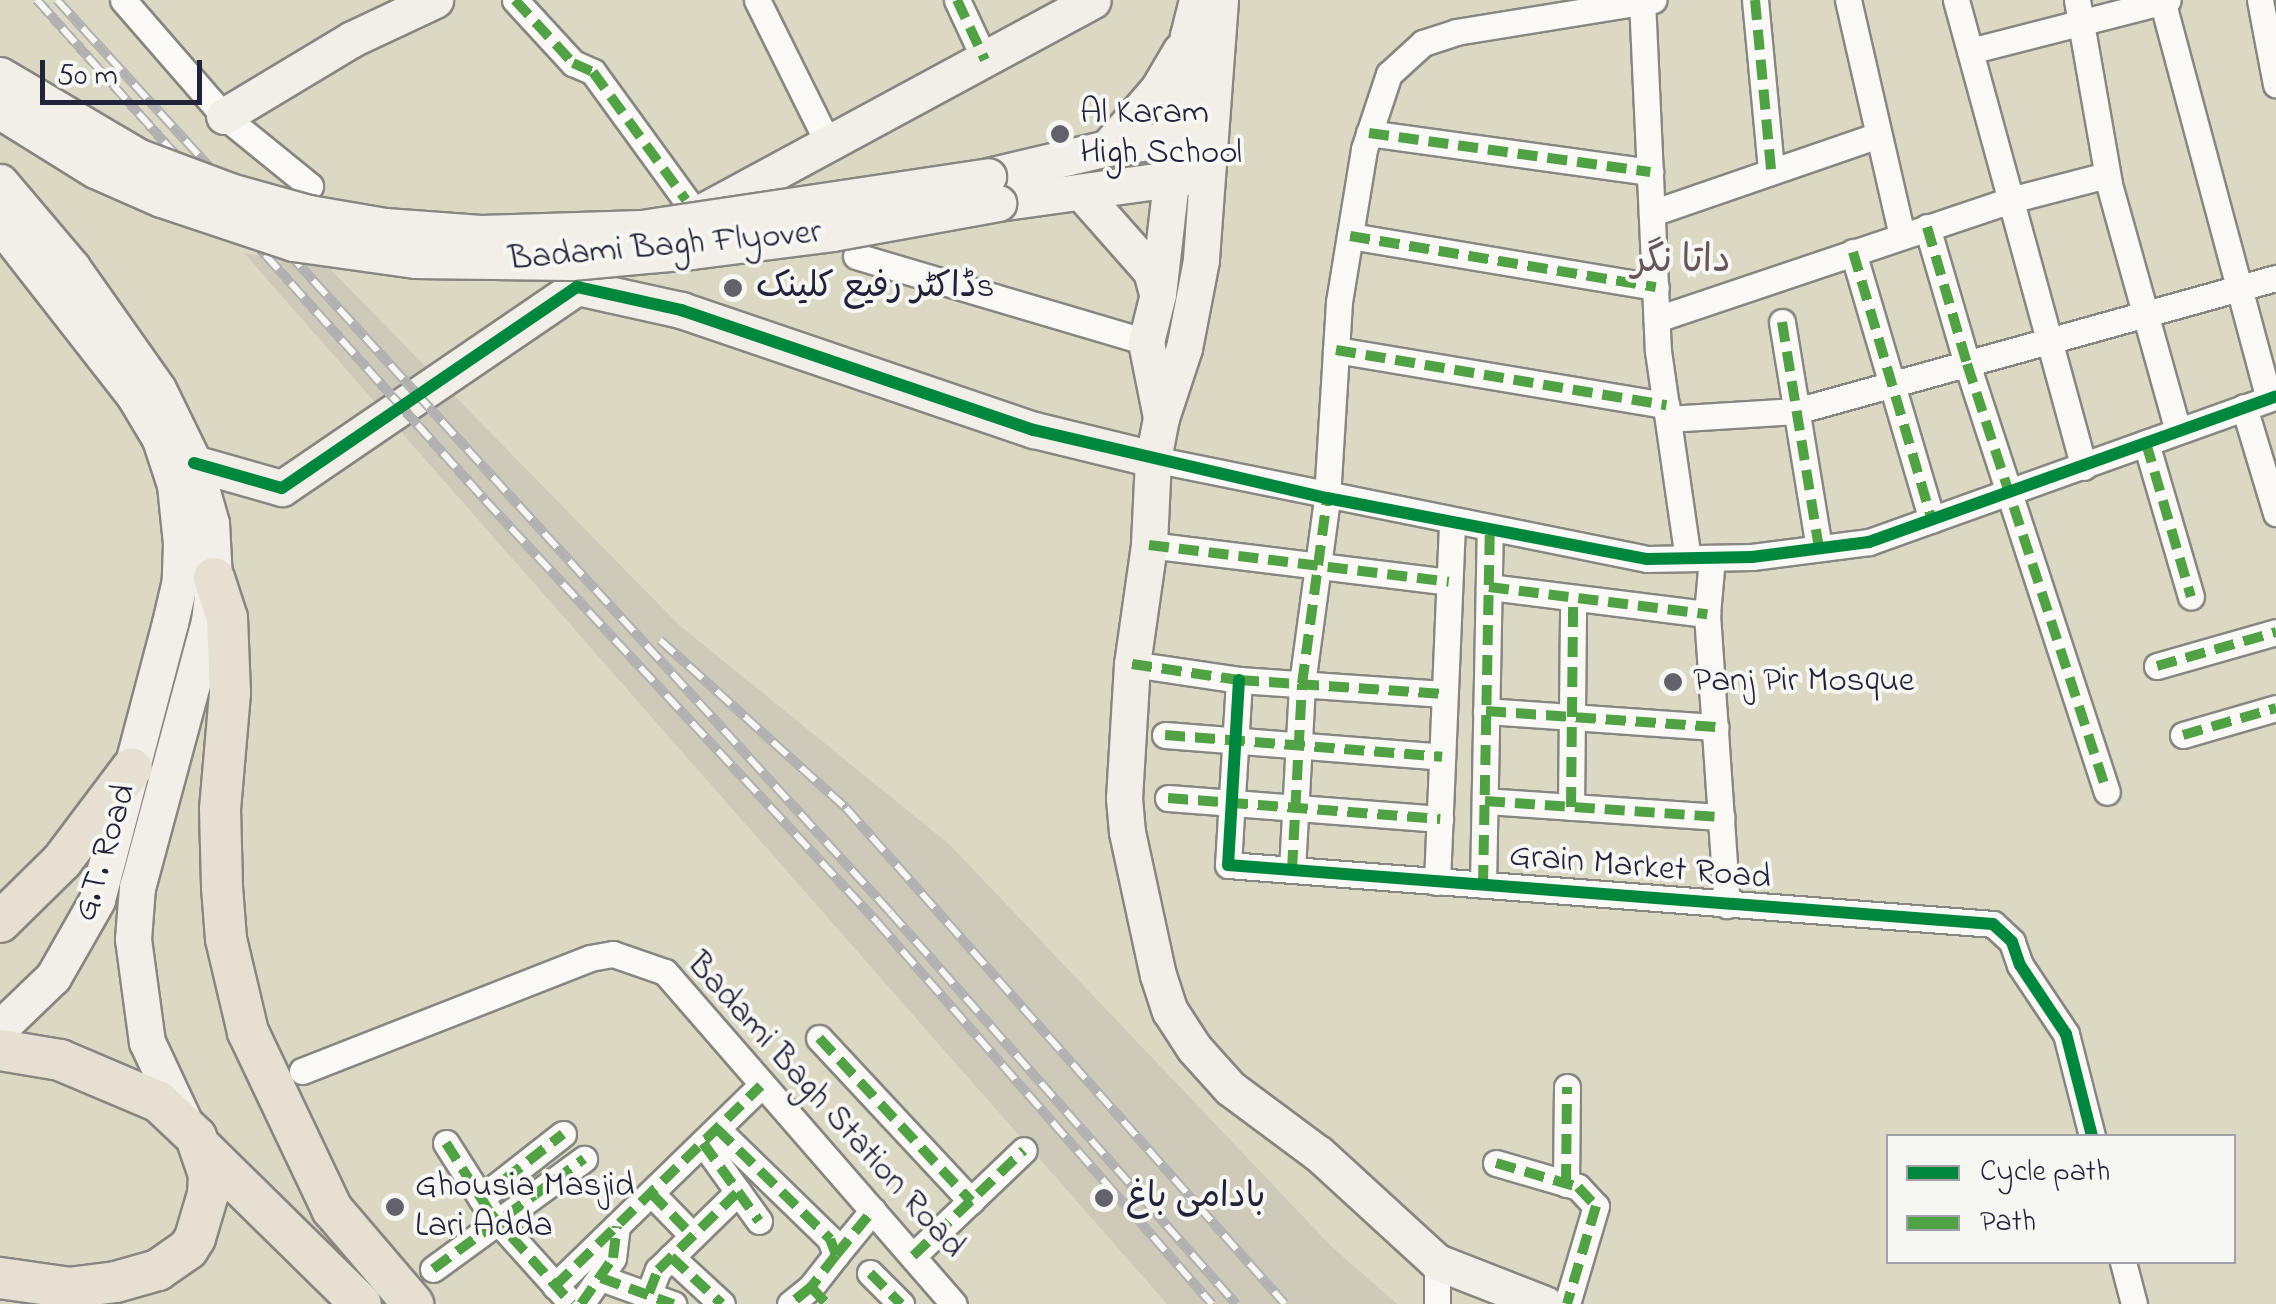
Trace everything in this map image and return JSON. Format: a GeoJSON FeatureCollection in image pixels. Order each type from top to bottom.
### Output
{"type":"FeatureCollection","features":[{"type":"Feature","properties":{"kind":"main road"},"geometry":{"type":"LineString","coordinates":[[224,116],[352,39],[434,0]]}},
{"type":"Feature","properties":{"kind":"main road"},"geometry":{"type":"LineString","coordinates":[[194,463],[282,488],[577,288],[733,192],[1093,0]]}},
{"type":"Feature","properties":{"kind":"main road"},"geometry":{"type":"LineString","coordinates":[[1161,418],[1146,342],[1158,294],[1188,36],[1198,0]]}},
{"type":"Feature","properties":{"kind":"main road"},"geometry":{"type":"LineString","coordinates":[[1220,0],[1202,260],[1188,331],[1161,418],[1153,460],[1150,544],[1132,664],[1124,798],[1127,832],[1170,1010],[1194,1048],[1230,1088],[1318,1154],[1437,1262],[1545,1304]]}},
{"type":"Feature","properties":{"kind":"main road"},"geometry":{"type":"LineString","coordinates":[[1107,148],[1158,90],[1188,36]]}},
{"type":"Feature","properties":{"kind":"main road","name":"Badami Bagh Flyover"},"geometry":{"type":"LineString","coordinates":[[0,76],[139,157],[308,213],[385,226],[481,233],[642,228],[993,189]]}},
{"type":"Feature","properties":{"kind":"main road","name":"Badami Bagh Flyover"},"geometry":{"type":"LineString","coordinates":[[0,111],[96,170],[161,200],[294,243],[414,260],[571,262],[692,251],[832,233],[993,189]]}},
{"type":"Feature","properties":{"kind":"main road"},"geometry":{"type":"LineString","coordinates":[[993,189],[1107,148],[1212,133]]}},
{"type":"Feature","properties":{"kind":"main road"},"geometry":{"type":"LineString","coordinates":[[993,189],[1080,192],[1208,174]]}},
{"type":"Feature","properties":{"kind":"main road"},"geometry":{"type":"LineString","coordinates":[[0,182],[72,267],[158,389],[194,463],[211,523],[214,578],[209,621],[137,886],[133,939],[146,1042],[193,1135],[208,1194],[201,1224],[188,1249],[158,1270],[136,1278],[70,1288]]}},
{"type":"Feature","properties":{"kind":"main road"},"geometry":{"type":"LineString","coordinates":[[1080,192],[1151,270],[1158,294]]}},
{"type":"Feature","properties":{"kind":"main road","name":"G.T. Road"},"geometry":{"type":"LineString","coordinates":[[0,1028],[53,977],[80,936],[111,856],[180,580],[175,485],[160,439],[135,397],[6,244]]}},
{"type":"Feature","properties":{"kind":"main road"},"geometry":{"type":"LineString","coordinates":[[577,288],[682,310],[1034,430],[1153,460]]}},
{"type":"Feature","properties":{"kind":"main road"},"geometry":{"type":"LineString","coordinates":[[214,578],[227,618],[230,693],[220,809],[226,940],[248,1032],[332,1209],[413,1304]]}},
{"type":"Feature","properties":{"kind":"main road"},"geometry":{"type":"LineString","coordinates":[[0,922],[62,861],[132,768]]}},
{"type":"Feature","properties":{"kind":"main road"},"geometry":{"type":"LineString","coordinates":[[0,1050],[60,1060],[120,1081],[160,1102],[361,1304]]}},
{"type":"Feature","properties":{"kind":"main road"},"geometry":{"type":"LineString","coordinates":[[0,1278],[70,1288],[116,1304]]}},
{"type":"Feature","properties":{"kind":"street"},"geometry":{"type":"LineString","coordinates":[[123,0],[224,116],[310,186]]}},
{"type":"Feature","properties":{"kind":"street"},"geometry":{"type":"LineString","coordinates":[[515,0],[573,63],[593,72],[686,200]]}},
{"type":"Feature","properties":{"kind":"street"},"geometry":{"type":"LineString","coordinates":[[757,0],[828,143]]}},
{"type":"Feature","properties":{"kind":"street"},"geometry":{"type":"LineString","coordinates":[[957,0],[985,60]]}},
{"type":"Feature","properties":{"kind":"street"},"geometry":{"type":"LineString","coordinates":[[1292,870],[1302,684],[1327,498],[1336,350],[1350,236],[1369,133],[1389,74],[1424,43],[1456,32],[1646,0],[1657,320],[1667,412],[1700,558],[1707,614],[1727,905]]}},
{"type":"Feature","properties":{"kind":"street"},"geometry":{"type":"LineString","coordinates":[[1755,0],[1771,170]]}},
{"type":"Feature","properties":{"kind":"street"},"geometry":{"type":"LineString","coordinates":[[1848,0],[1876,136],[1902,235]]}},
{"type":"Feature","properties":{"kind":"street"},"geometry":{"type":"LineString","coordinates":[[1956,0],[2084,467]]}},
{"type":"Feature","properties":{"kind":"street"},"geometry":{"type":"LineString","coordinates":[[1970,52],[2080,11],[2164,0],[2240,288],[2263,401],[2276,513]]}},
{"type":"Feature","properties":{"kind":"street"},"geometry":{"type":"LineString","coordinates":[[2260,0],[2276,85]]}},
{"type":"Feature","properties":{"kind":"street"},"geometry":{"type":"LineString","coordinates":[[2080,11],[2108,175],[2143,315],[2178,432]]}},
{"type":"Feature","properties":{"kind":"street"},"geometry":{"type":"LineString","coordinates":[[1369,133],[1650,172]]}},
{"type":"Feature","properties":{"kind":"street"},"geometry":{"type":"LineString","coordinates":[[1652,214],[1876,136]]}},
{"type":"Feature","properties":{"kind":"street"},"geometry":{"type":"LineString","coordinates":[[1657,320],[2010,200],[2108,175]]}},
{"type":"Feature","properties":{"kind":"street"},"geometry":{"type":"LineString","coordinates":[[1927,227],[1967,364],[2107,792]]}},
{"type":"Feature","properties":{"kind":"street"},"geometry":{"type":"LineString","coordinates":[[1350,236],[1656,287]]}},
{"type":"Feature","properties":{"kind":"street"},"geometry":{"type":"LineString","coordinates":[[1853,252],[1932,520]]}},
{"type":"Feature","properties":{"kind":"street"},"geometry":{"type":"LineString","coordinates":[[856,256],[1146,342]]}},
{"type":"Feature","properties":{"kind":"street"},"geometry":{"type":"LineString","coordinates":[[1336,350],[1667,412],[1796,410],[2276,278]]}},
{"type":"Feature","properties":{"kind":"street"},"geometry":{"type":"LineString","coordinates":[[1782,322],[1819,548]]}},
{"type":"Feature","properties":{"kind":"street"},"geometry":{"type":"LineString","coordinates":[[1153,460],[1327,498],[1647,558],[1700,558],[1868,542],[2263,401]]}},
{"type":"Feature","properties":{"kind":"street"},"geometry":{"type":"LineString","coordinates":[[2146,443],[2191,598]]}},
{"type":"Feature","properties":{"kind":"street"},"geometry":{"type":"LineString","coordinates":[[1437,882],[1452,521]]}},
{"type":"Feature","properties":{"kind":"street"},"geometry":{"type":"LineString","coordinates":[[1483,885],[1490,528]]}},
{"type":"Feature","properties":{"kind":"street"},"geometry":{"type":"LineString","coordinates":[[1150,544],[1449,582]]}},
{"type":"Feature","properties":{"kind":"street"},"geometry":{"type":"LineString","coordinates":[[1489,587],[1707,614]]}},
{"type":"Feature","properties":{"kind":"street"},"geometry":{"type":"LineString","coordinates":[[1571,807],[1572,599]]}},
{"type":"Feature","properties":{"kind":"street"},"geometry":{"type":"LineString","coordinates":[[2157,666],[2276,632]]}},
{"type":"Feature","properties":{"kind":"street"},"geometry":{"type":"LineString","coordinates":[[1132,664],[1238,680],[1444,694]]}},
{"type":"Feature","properties":{"kind":"street","name":"Grain Market Road"},"geometry":{"type":"LineString","coordinates":[[1238,680],[1228,866],[1993,924],[2012,942],[2020,965],[2066,1034],[2091,1134]]}},
{"type":"Feature","properties":{"kind":"street"},"geometry":{"type":"LineString","coordinates":[[2183,735],[2276,708]]}},
{"type":"Feature","properties":{"kind":"street"},"geometry":{"type":"LineString","coordinates":[[1486,710],[1714,727]]}},
{"type":"Feature","properties":{"kind":"street"},"geometry":{"type":"LineString","coordinates":[[1165,735],[1442,756]]}},
{"type":"Feature","properties":{"kind":"street"},"geometry":{"type":"LineString","coordinates":[[1168,798],[1440,820]]}},
{"type":"Feature","properties":{"kind":"street"},"geometry":{"type":"LineString","coordinates":[[1484,801],[1721,817]]}},
{"type":"Feature","properties":{"kind":"street","name":"Badami Bagh Station Road"},"geometry":{"type":"LineString","coordinates":[[302,1071],[544,974],[613,954],[665,972],[954,1304]]}},
{"type":"Feature","properties":{"kind":"street"},"geometry":{"type":"LineString","coordinates":[[819,1038],[970,1201]]}},
{"type":"Feature","properties":{"kind":"street"},"geometry":{"type":"LineString","coordinates":[[446,1143],[500,1224],[563,1295],[617,1226],[761,1086]]}},
{"type":"Feature","properties":{"kind":"street"},"geometry":{"type":"LineString","coordinates":[[1566,1184],[1567,1087]]}},
{"type":"Feature","properties":{"kind":"street"},"geometry":{"type":"LineString","coordinates":[[481,1198],[562,1134]]}},
{"type":"Feature","properties":{"kind":"street"},"geometry":{"type":"LineString","coordinates":[[710,1136],[738,1192],[759,1221]]}},
{"type":"Feature","properties":{"kind":"street"},"geometry":{"type":"LineString","coordinates":[[710,1136],[830,1239],[836,1255]]}},
{"type":"Feature","properties":{"kind":"street"},"geometry":{"type":"LineString","coordinates":[[913,1256],[1024,1150]]}},
{"type":"Feature","properties":{"kind":"street"},"geometry":{"type":"LineString","coordinates":[[433,1269],[500,1224],[584,1158]]}},
{"type":"Feature","properties":{"kind":"street"},"geometry":{"type":"LineString","coordinates":[[1496,1163],[1578,1187],[1596,1206],[1567,1304]]}},
{"type":"Feature","properties":{"kind":"street"},"geometry":{"type":"LineString","coordinates":[[648,1293],[658,1270],[738,1192]]}},
{"type":"Feature","properties":{"kind":"street"},"geometry":{"type":"LineString","coordinates":[[651,1193],[693,1236]]}},
{"type":"Feature","properties":{"kind":"street"},"geometry":{"type":"LineString","coordinates":[[790,1304],[819,1296],[836,1255],[873,1210]]}},
{"type":"Feature","properties":{"kind":"street"},"geometry":{"type":"LineString","coordinates":[[581,1304],[613,1258],[617,1226]]}},
{"type":"Feature","properties":{"kind":"street"},"geometry":{"type":"LineString","coordinates":[[671,1257],[722,1304]]}},
{"type":"Feature","properties":{"kind":"street"},"geometry":{"type":"LineString","coordinates":[[1437,1262],[1437,1304]]}},
{"type":"Feature","properties":{"kind":"street"},"geometry":{"type":"LineString","coordinates":[[2124,1264],[2134,1304]]}},
{"type":"Feature","properties":{"kind":"street"},"geometry":{"type":"LineString","coordinates":[[870,1273],[901,1304]]}},
{"type":"Feature","properties":{"kind":"street"},"geometry":{"type":"LineString","coordinates":[[601,1278],[673,1304]]}},
{"type":"Feature","properties":{"kind":"shaded area"},"geometry":{"type":"Polygon","coordinates":[[[244,253],[330,269],[678,624],[950,845],[1332,1247],[1397,1304],[1167,1304],[244,253]]]}},
{"type":"Feature","properties":{"kind":"railway"},"geometry":{"type":"LineString","coordinates":[[37,0],[485,500],[877,922],[1212,1304]]}},
{"type":"Feature","properties":{"kind":"railway"},"geometry":{"type":"LineString","coordinates":[[57,0],[890,912],[1236,1304]]}},
{"type":"Feature","properties":{"kind":"railway"},"geometry":{"type":"LineString","coordinates":[[660,640],[846,808],[1285,1304]]}},
{"type":"Feature","properties":{"kind":"marked path"},"geometry":{"type":"LineString","coordinates":[[515,0],[573,63],[593,72],[686,200]]}},
{"type":"Feature","properties":{"kind":"marked path"},"geometry":{"type":"LineString","coordinates":[[957,0],[985,60]]}},
{"type":"Feature","properties":{"kind":"marked path"},"geometry":{"type":"LineString","coordinates":[[1755,0],[1771,170]]}},
{"type":"Feature","properties":{"kind":"marked path"},"geometry":{"type":"LineString","coordinates":[[1369,133],[1650,172]]}},
{"type":"Feature","properties":{"kind":"marked path"},"geometry":{"type":"LineString","coordinates":[[1927,227],[1967,364],[2107,792]]}},
{"type":"Feature","properties":{"kind":"marked path"},"geometry":{"type":"LineString","coordinates":[[1350,236],[1656,287]]}},
{"type":"Feature","properties":{"kind":"marked path"},"geometry":{"type":"LineString","coordinates":[[1853,252],[1932,520]]}},
{"type":"Feature","properties":{"kind":"marked path"},"geometry":{"type":"LineString","coordinates":[[1782,322],[1819,548]]}},
{"type":"Feature","properties":{"kind":"marked path"},"geometry":{"type":"LineString","coordinates":[[1336,350],[1666,405]]}},
{"type":"Feature","properties":{"kind":"marked path"},"geometry":{"type":"LineString","coordinates":[[2146,443],[2191,597]]}},
{"type":"Feature","properties":{"kind":"marked path"},"geometry":{"type":"LineString","coordinates":[[1292,870],[1302,684],[1327,498]]}},
{"type":"Feature","properties":{"kind":"marked path"},"geometry":{"type":"LineString","coordinates":[[1483,885],[1490,528]]}},
{"type":"Feature","properties":{"kind":"marked path"},"geometry":{"type":"LineString","coordinates":[[1149,545],[1449,582]]}},
{"type":"Feature","properties":{"kind":"marked path"},"geometry":{"type":"LineString","coordinates":[[1489,587],[1707,614]]}},
{"type":"Feature","properties":{"kind":"marked path"},"geometry":{"type":"LineString","coordinates":[[1571,807],[1573,599]]}},
{"type":"Feature","properties":{"kind":"marked path"},"geometry":{"type":"LineString","coordinates":[[2157,666],[2276,632]]}},
{"type":"Feature","properties":{"kind":"marked path"},"geometry":{"type":"LineString","coordinates":[[1132,664],[1239,680],[1444,694]]}},
{"type":"Feature","properties":{"kind":"marked path"},"geometry":{"type":"LineString","coordinates":[[2183,735],[2276,708]]}},
{"type":"Feature","properties":{"kind":"marked path"},"geometry":{"type":"LineString","coordinates":[[1486,711],[1715,727]]}},
{"type":"Feature","properties":{"kind":"marked path"},"geometry":{"type":"LineString","coordinates":[[1165,735],[1442,757]]}},
{"type":"Feature","properties":{"kind":"marked path"},"geometry":{"type":"LineString","coordinates":[[1168,798],[1440,819]]}},
{"type":"Feature","properties":{"kind":"marked path"},"geometry":{"type":"LineString","coordinates":[[1485,801],[1721,817]]}},
{"type":"Feature","properties":{"kind":"marked path"},"geometry":{"type":"LineString","coordinates":[[819,1038],[971,1201]]}},
{"type":"Feature","properties":{"kind":"marked path"},"geometry":{"type":"LineString","coordinates":[[555,1286],[761,1086]]}},
{"type":"Feature","properties":{"kind":"marked path"},"geometry":{"type":"LineString","coordinates":[[1566,1184],[1567,1087]]}},
{"type":"Feature","properties":{"kind":"marked path"},"geometry":{"type":"LineString","coordinates":[[717,1129],[830,1239],[836,1255],[811,1287],[790,1304]]}},
{"type":"Feature","properties":{"kind":"marked path"},"geometry":{"type":"LineString","coordinates":[[481,1198],[563,1134]]}},
{"type":"Feature","properties":{"kind":"marked path"},"geometry":{"type":"LineString","coordinates":[[446,1143],[491,1214],[572,1304]]}},
{"type":"Feature","properties":{"kind":"marked path"},"geometry":{"type":"LineString","coordinates":[[703,1143],[759,1221]]}},
{"type":"Feature","properties":{"kind":"marked path"},"geometry":{"type":"LineString","coordinates":[[913,1256],[1024,1150]]}},
{"type":"Feature","properties":{"kind":"marked path"},"geometry":{"type":"LineString","coordinates":[[433,1269],[584,1159]]}},
{"type":"Feature","properties":{"kind":"marked path"},"geometry":{"type":"LineString","coordinates":[[1496,1163],[1578,1187],[1596,1206],[1567,1304]]}},
{"type":"Feature","properties":{"kind":"marked path"},"geometry":{"type":"LineString","coordinates":[[649,1293],[658,1270],[738,1192]]}},
{"type":"Feature","properties":{"kind":"marked path"},"geometry":{"type":"LineString","coordinates":[[651,1193],[693,1236]]}},
{"type":"Feature","properties":{"kind":"marked path"},"geometry":{"type":"LineString","coordinates":[[836,1255],[873,1210]]}},
{"type":"Feature","properties":{"kind":"marked path"},"geometry":{"type":"LineString","coordinates":[[581,1304],[613,1258],[617,1226]]}},
{"type":"Feature","properties":{"kind":"marked path"},"geometry":{"type":"LineString","coordinates":[[671,1257],[722,1304]]}},
{"type":"Feature","properties":{"kind":"marked path"},"geometry":{"type":"LineString","coordinates":[[870,1273],[901,1304]]}},
{"type":"Feature","properties":{"kind":"marked path"},"geometry":{"type":"LineString","coordinates":[[601,1278],[673,1304]]}},
{"type":"Feature","properties":{"kind":"marked path"},"geometry":{"type":"LineString","coordinates":[[811,1287],[827,1304]]}},
{"type":"Feature","properties":{"kind":"cycle path"},"geometry":{"type":"LineString","coordinates":[[194,463],[282,488],[577,287],[681,310],[1034,430],[1327,498],[1647,559],[1752,557],[1869,542],[2276,396]]}},
{"type":"Feature","properties":{"kind":"cycle path"},"geometry":{"type":"LineString","coordinates":[[1239,680],[1228,865],[1993,924],[2012,942],[2020,965],[2066,1034],[2091,1134]]}},
{"type":"Feature","properties":{"kind":"place","name":"Al Karam High School"},"geometry":{"type":"Point","coordinates":[1060,134]}},
{"type":"Feature","properties":{"kind":"place","name":"ڈاکٹر رفیع کلینکs"},"geometry":{"type":"Point","coordinates":[733,288]}},
{"type":"Feature","properties":{"kind":"place","name":"Panj Pir Mosque"},"geometry":{"type":"Point","coordinates":[1673,682]}},
{"type":"Feature","properties":{"kind":"place","name":"بادامی باغ"},"geometry":{"type":"Point","coordinates":[1104,1198]}},
{"type":"Feature","properties":{"kind":"place","name":"Ghousia Masjid Lari Adda"},"geometry":{"type":"Point","coordinates":[395,1207]}},
{"type":"Feature","properties":{"kind":"district","name":"داتا نگر"},"geometry":{"type":"Point","coordinates":[1681,263]}}]}
